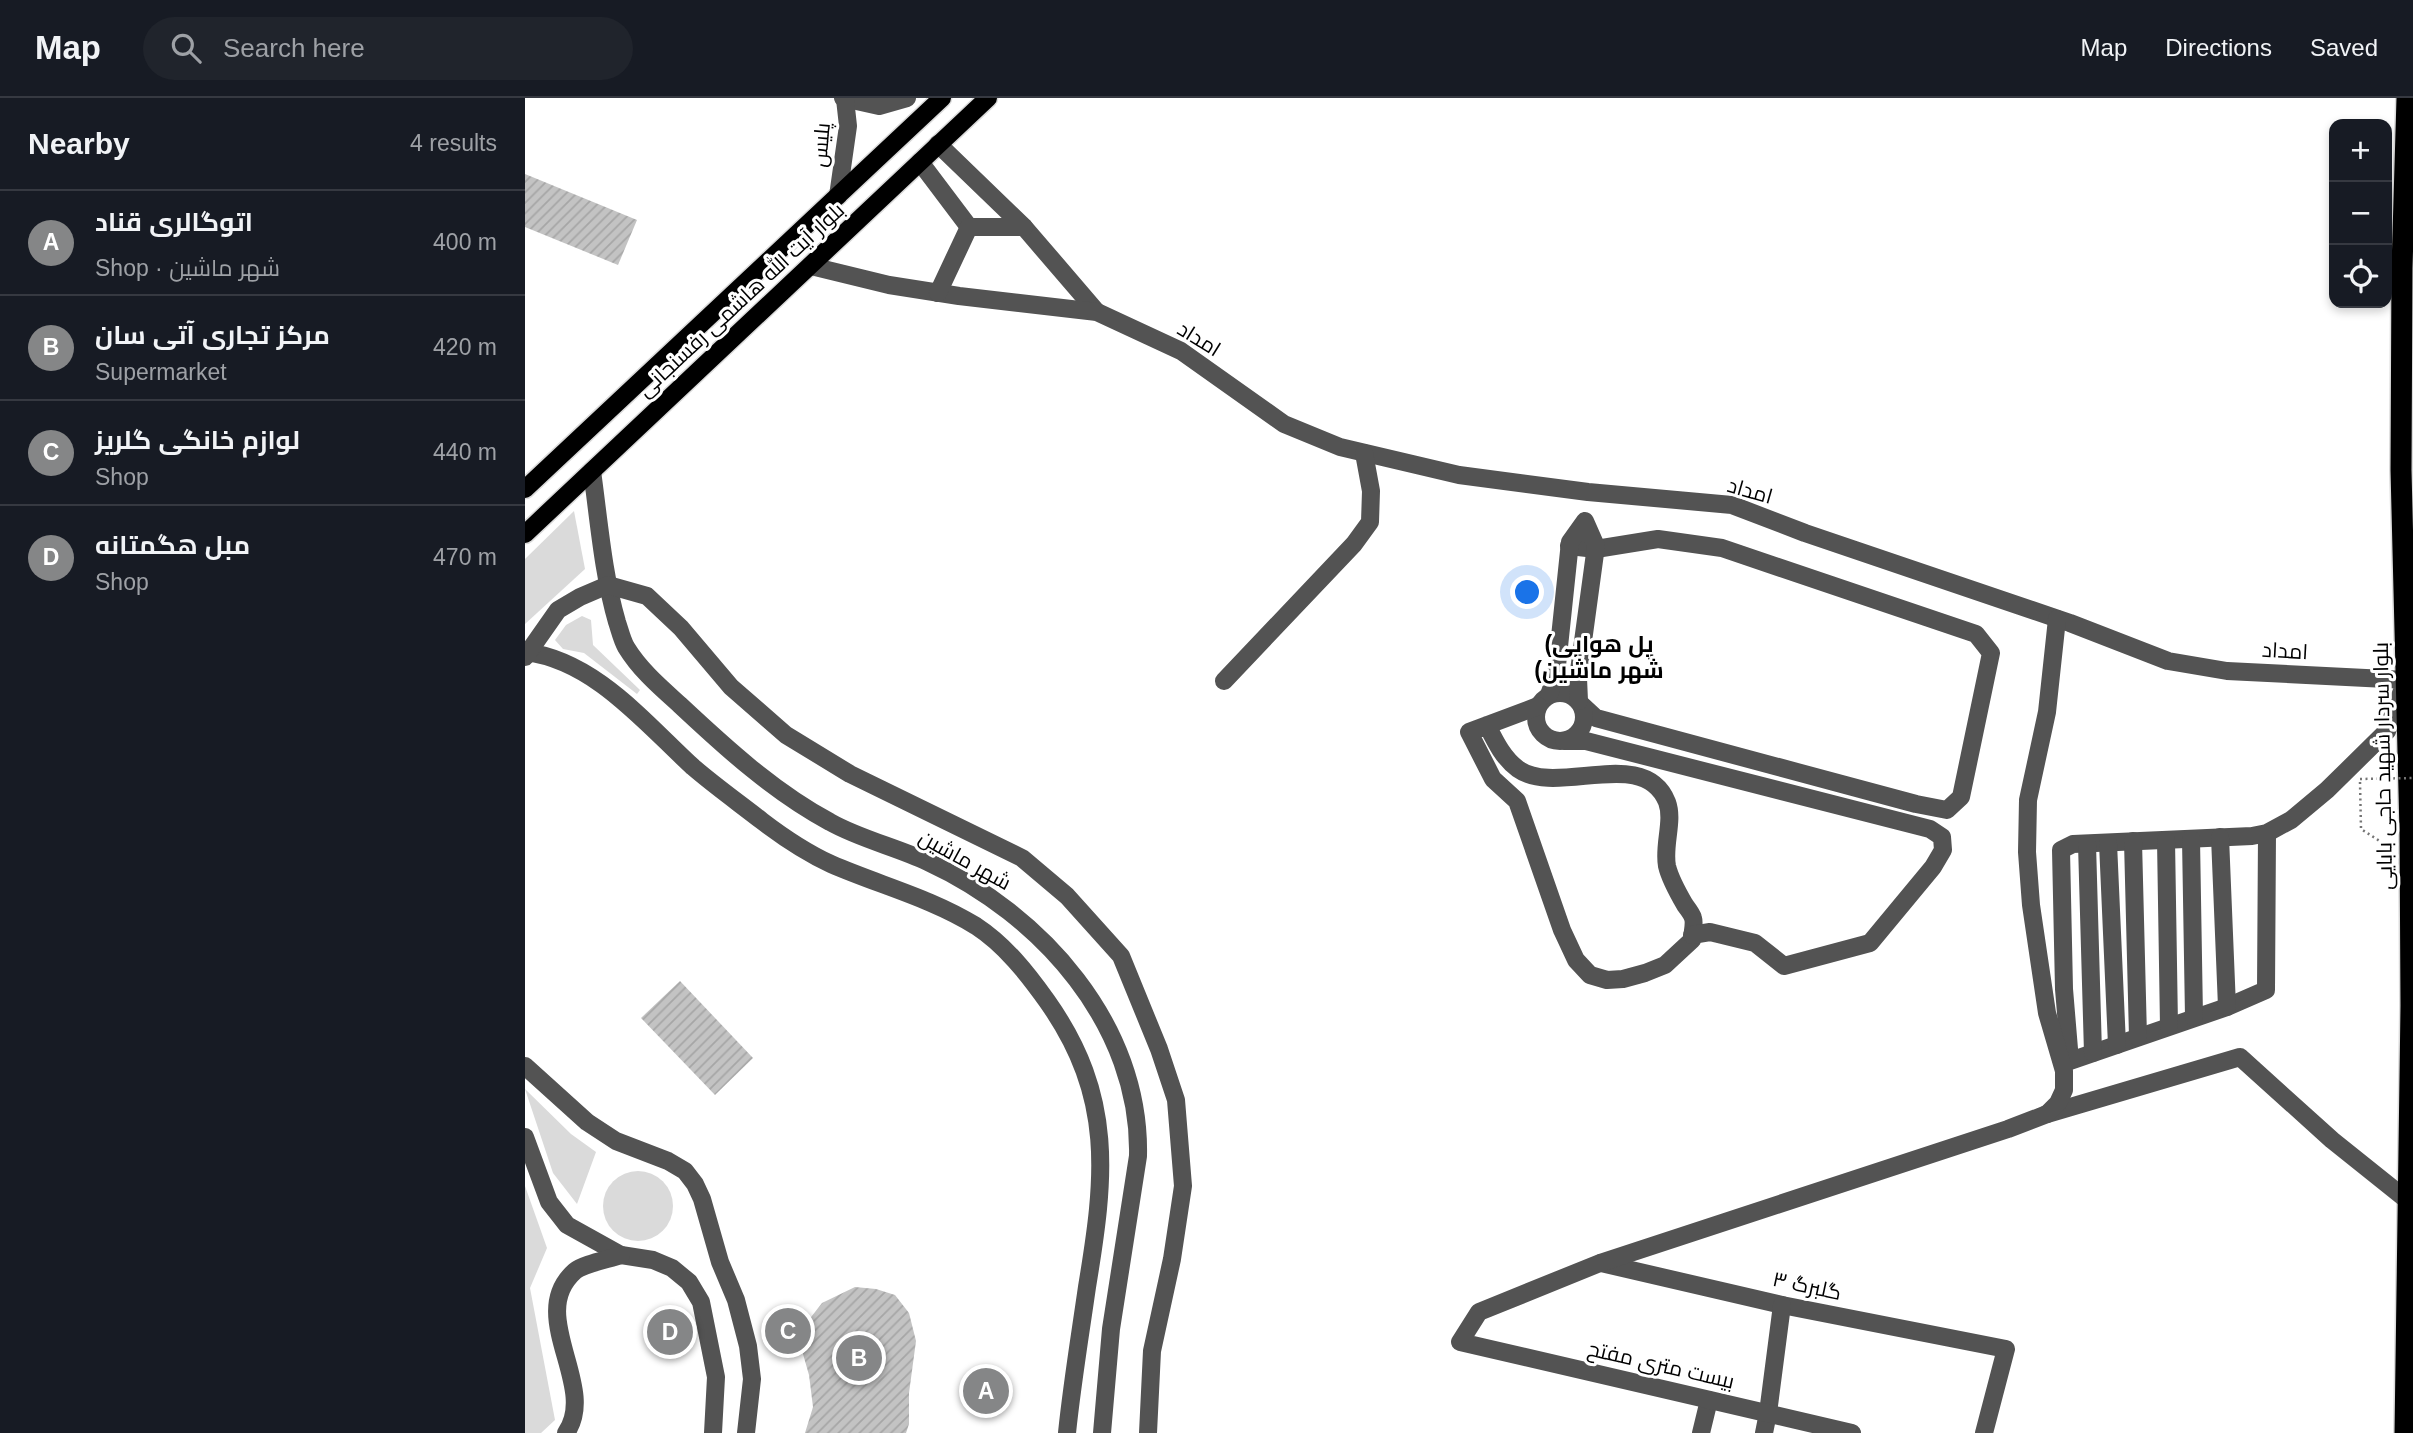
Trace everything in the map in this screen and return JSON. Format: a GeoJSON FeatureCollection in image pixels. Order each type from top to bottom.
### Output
{"type":"FeatureCollection","features":[{"type":"Feature","properties":{"kind":"highway","name":"بلوار سردار شهید حاجی بابایی"},"geometry":{"type":"LineString","coordinates":[[2405,1433],[2407,1200],[2411,1138],[2410,861],[2402,470],[2408,269],[2407,98]]}},
{"type":"Feature","properties":{"kind":"main road","name":"بلوار آیت الله هاشمی رفسنجانی"},"geometry":{"type":"LineString","coordinates":[[525,489],[942,98]]}},
{"type":"Feature","properties":{"kind":"main road","name":"بلوار آیت الله هاشمی رفسنجانی"},"geometry":{"type":"LineString","coordinates":[[525,534],[988,98]]}},
{"type":"Feature","properties":{"kind":"main road"},"geometry":{"type":"LineString","coordinates":[[916,122],[938,144]]}},
{"type":"Feature","properties":{"kind":"main road"},"geometry":{"type":"LineString","coordinates":[[898,141],[920,162]]}},
{"type":"Feature","properties":{"kind":"street","name":"پلیس"},"geometry":{"type":"LineString","coordinates":[[838,196],[848,126],[844,98],[879,106],[908,98]]}},
{"type":"Feature","properties":{"kind":"street"},"geometry":{"type":"LineString","coordinates":[[938,144],[1024,227],[1097,312]]}},
{"type":"Feature","properties":{"kind":"street"},"geometry":{"type":"LineString","coordinates":[[920,162],[969,227]]}},
{"type":"Feature","properties":{"kind":"street"},"geometry":{"type":"LineString","coordinates":[[969,227],[1024,227]]}},
{"type":"Feature","properties":{"kind":"street"},"geometry":{"type":"LineString","coordinates":[[938,293],[969,227]]}},
{"type":"Feature","properties":{"kind":"street"},"geometry":{"type":"LineString","coordinates":[[811,266],[889,285],[938,293],[1097,312]]}},
{"type":"Feature","properties":{"kind":"street","name":"امداد"},"geometry":{"type":"LineString","coordinates":[[1097,312],[1181,351],[1284,424],[1340,447],[1459,475],[1588,492],[1732,505],[1805,533],[2057,619],[2168,661],[2227,671],[2406,680]]}},
{"type":"Feature","properties":{"kind":"street"},"geometry":{"type":"LineString","coordinates":[[1224,681],[1354,544],[1370,522],[1371,491],[1364,453]]}},
{"type":"Feature","properties":{"kind":"street","name":"شهر ماشین"},"geometry":{"type":"LineString","coordinates":[[592,471],[608,585],[624,644],[638,665],[707,730],[798,803],[832,824],[929,862],[1008,909],[1041,939],[1094,1003],[1127,1072],[1139,1132],[1138,1156],[1111,1329],[1102,1433]]}},
{"type":"Feature","properties":{"kind":"street"},"geometry":{"type":"LineString","coordinates":[[1564,741],[1571,739],[1583,728],[1585,712],[1581,703],[1578,678],[1596,549],[1585,521],[1588,492]]}},
{"type":"Feature","properties":{"kind":"street"},"geometry":{"type":"LineString","coordinates":[[1585,521],[1570,541],[1556,675],[1536,721],[1549,739],[1586,741],[1930,829],[1942,837],[1943,850],[1933,867],[1870,943],[1784,966],[1755,943],[1710,932],[1692,935]]}},
{"type":"Feature","properties":{"kind":"street"},"geometry":{"type":"LineString","coordinates":[[1486,725],[1500,750],[1519,770],[1570,779],[1599,773],[1621,774],[1646,780],[1660,790],[1668,804],[1665,854],[1669,873],[1694,919],[1692,940],[1665,965],[1623,979],[1607,980],[1590,975],[1576,961],[1562,930],[1517,801],[1493,779],[1469,732],[1543,701],[1565,693],[1581,703],[1596,718],[1934,807],[1947,810],[1961,797],[1991,653],[1976,634],[1722,548],[1658,539],[1596,549],[1569,547]]}},
{"type":"Feature","properties":{"kind":"street"},"geometry":{"type":"LineString","coordinates":[[1067,1433],[1072,1385],[1100,1212],[1101,1172],[1095,1105],[1084,1069],[1065,1026],[1009,954],[976,926],[932,904],[829,863],[799,846],[695,768],[614,692],[560,662],[527,654],[558,610],[608,585],[647,596],[681,628],[731,687],[786,735],[850,774],[1022,858],[1067,896],[1121,956],[1159,1049],[1176,1100],[1183,1186],[1172,1259],[1152,1351],[1148,1433]]}},
{"type":"Feature","properties":{"kind":"street"},"geometry":{"type":"LineString","coordinates":[[2047,1114],[2058,1103],[2064,1090],[2064,1071],[2047,1013],[2031,905],[2027,852],[2028,800],[2047,712],[2057,619]]}},
{"type":"Feature","properties":{"kind":"street"},"geometry":{"type":"LineString","coordinates":[[2267,833],[2266,990],[2227,1007],[2070,1061],[2064,989],[2061,849],[2073,844],[2220,838],[2267,833],[2291,820],[2327,790],[2387,731],[2406,680]]}},
{"type":"Feature","properties":{"kind":"street"},"geometry":{"type":"LineString","coordinates":[[1930,829],[1940,819],[1934,807]]}},
{"type":"Feature","properties":{"kind":"street"},"geometry":{"type":"LineString","coordinates":[[2220,838],[2227,1007]]}},
{"type":"Feature","properties":{"kind":"street"},"geometry":{"type":"LineString","coordinates":[[2191,839],[2194,1017]]}},
{"type":"Feature","properties":{"kind":"street"},"geometry":{"type":"LineString","coordinates":[[2166,840],[2169,1026]]}},
{"type":"Feature","properties":{"kind":"street"},"geometry":{"type":"LineString","coordinates":[[2133,841],[2139,1037]]}},
{"type":"Feature","properties":{"kind":"street"},"geometry":{"type":"LineString","coordinates":[[2108,843],[2117,1045]]}},
{"type":"Feature","properties":{"kind":"street"},"geometry":{"type":"LineString","coordinates":[[2087,844],[2093,1053]]}},
{"type":"Feature","properties":{"kind":"street"},"geometry":{"type":"LineString","coordinates":[[1601,1263],[2047,1114],[2240,1057],[2332,1140],[2407,1200]]}},
{"type":"Feature","properties":{"kind":"street"},"geometry":{"type":"LineString","coordinates":[[525,1066],[587,1122],[616,1141],[668,1161],[685,1171],[695,1184],[720,1262],[736,1300],[748,1346],[752,1379],[746,1433]]}},
{"type":"Feature","properties":{"kind":"street"},"geometry":{"type":"LineString","coordinates":[[525,1137],[549,1202],[567,1225],[621,1255],[653,1260],[672,1268],[689,1282],[701,1302],[716,1377],[713,1433]]}},
{"type":"Feature","properties":{"kind":"street"},"geometry":{"type":"LineString","coordinates":[[566,1433],[574,1407],[556,1310],[561,1289],[576,1270],[621,1255]]}},
{"type":"Feature","properties":{"kind":"street","name":"گلبرگ ۳"},"geometry":{"type":"LineString","coordinates":[[1601,1263],[1782,1305],[2005,1349],[1984,1433]]}},
{"type":"Feature","properties":{"kind":"street","name":"بیست متری مفتح"},"geometry":{"type":"LineString","coordinates":[[1601,1263],[1479,1312],[1460,1342],[1840,1432]]}},
{"type":"Feature","properties":{"kind":"street"},"geometry":{"type":"LineString","coordinates":[[1764,1433],[1782,1305]]}},
{"type":"Feature","properties":{"kind":"street"},"geometry":{"type":"LineString","coordinates":[[1701,1433],[1709,1400]]}},
{"type":"Feature","properties":{"kind":"path"},"geometry":{"type":"LineString","coordinates":[[2410,861],[2361,830],[2360,779],[2413,778]]}},
{"type":"Feature","properties":{"kind":"shaded area"},"geometry":{"type":"Polygon","coordinates":[[[574,511],[585,569],[525,624],[525,559],[574,511]]]}},
{"type":"Feature","properties":{"kind":"shaded area"},"geometry":{"type":"Polygon","coordinates":[[[582,616],[591,620],[593,645],[640,690],[637,694],[584,653],[563,649],[555,640],[566,625],[582,616]]]}},
{"type":"Feature","properties":{"kind":"shaded area"},"geometry":{"type":"Polygon","coordinates":[[[525,1089],[571,1134],[596,1152],[577,1204],[553,1173],[525,1089]]]}},
{"type":"Feature","properties":{"kind":"shaded area"},"geometry":{"type":"Polygon","coordinates":[[[638,1171],[657,1177],[667,1187],[673,1206],[667,1225],[657,1235],[638,1241],[619,1235],[609,1225],[603,1206],[609,1187],[619,1177],[638,1171]]]}},
{"type":"Feature","properties":{"kind":"shaded area"},"geometry":{"type":"Polygon","coordinates":[[[525,1186],[547,1248],[530,1288],[555,1420],[541,1433],[525,1433],[525,1186]]]}},
{"type":"Feature","properties":{"kind":"building"},"geometry":{"type":"Polygon","coordinates":[[[525,174],[637,220],[618,265],[525,227],[525,174]]]}},
{"type":"Feature","properties":{"kind":"building"},"geometry":{"type":"Polygon","coordinates":[[[680,981],[753,1058],[715,1095],[641,1018],[680,981]]]}},
{"type":"Feature","properties":{"kind":"building"},"geometry":{"type":"Polygon","coordinates":[[[855,1287],[876,1289],[895,1295],[909,1313],[916,1341],[906,1433],[805,1433],[813,1407],[803,1354],[808,1321],[822,1303],[855,1287]]]}},
{"type":"Feature","properties":{"kind":"place","name":"لوازم خانگی گلریز"},"geometry":{"type":"Point","coordinates":[788,1331]}},
{"type":"Feature","properties":{"kind":"place","name":"مبل هگمتانه"},"geometry":{"type":"Point","coordinates":[670,1332]}},
{"type":"Feature","properties":{"kind":"place","name":"مرکز تجاری آتی سان"},"geometry":{"type":"Point","coordinates":[859,1358]}},
{"type":"Feature","properties":{"kind":"place","name":"اتوگالری قناد"},"geometry":{"type":"Point","coordinates":[986,1391]}},
{"type":"Feature","properties":{"kind":"district","name":"(پل هوایی (شهر ماشین"},"geometry":{"type":"Point","coordinates":[1599,657]}}]}
